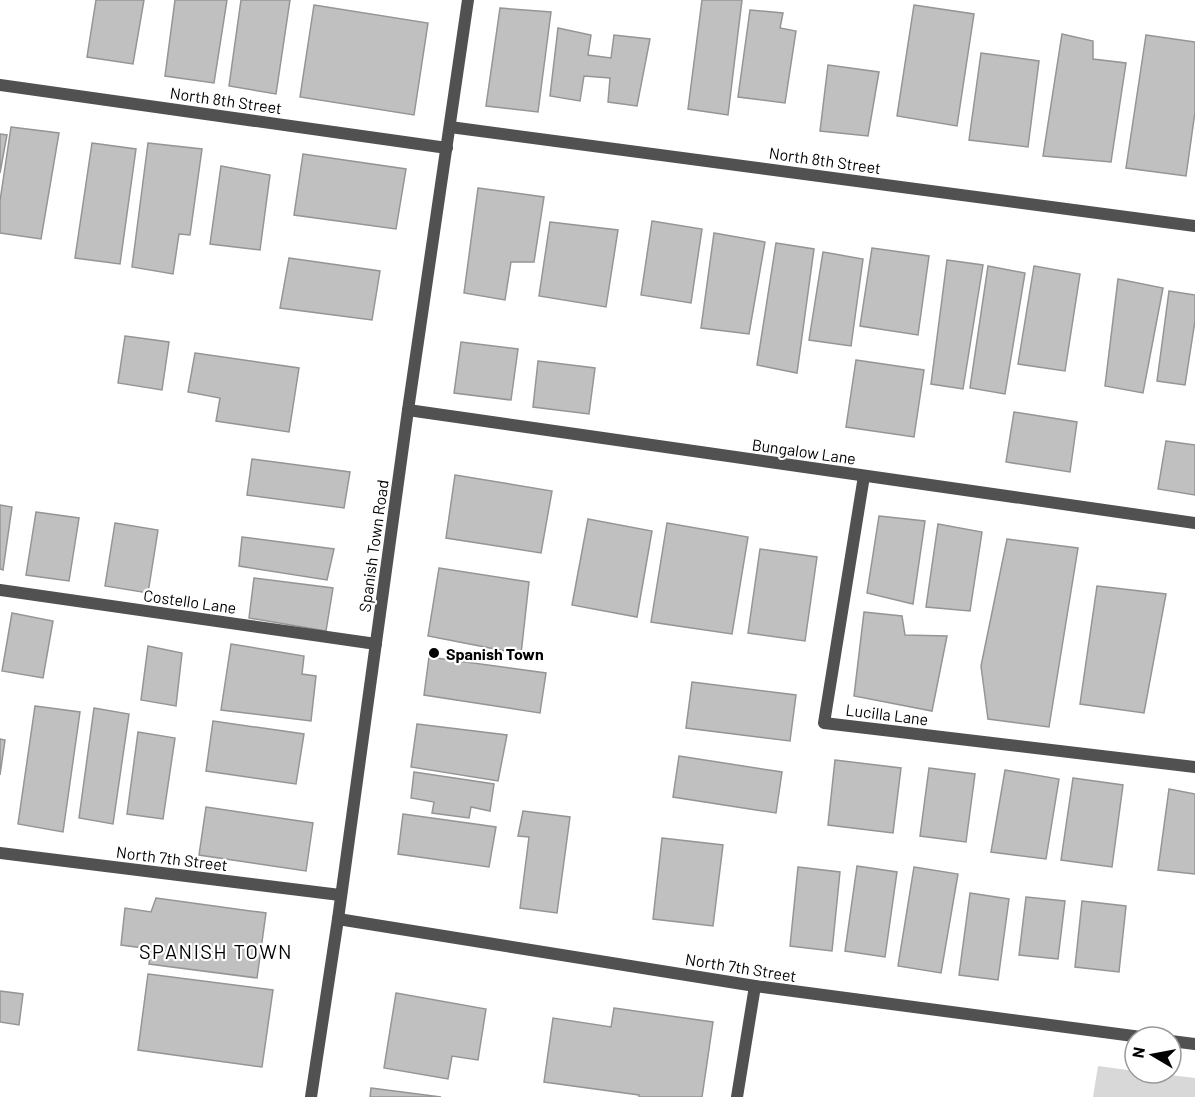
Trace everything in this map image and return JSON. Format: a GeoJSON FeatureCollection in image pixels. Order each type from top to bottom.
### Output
{"type":"FeatureCollection","features":[{"type":"Feature","properties":{"kind":"street","name":"Spanish Town Road"},"geometry":{"type":"LineString","coordinates":[[311,1097],[468,0]]}},
{"type":"Feature","properties":{"kind":"street","name":"North 8th Street"},"geometry":{"type":"LineString","coordinates":[[0,86],[447,148]]}},
{"type":"Feature","properties":{"kind":"street","name":"North 8th Street"},"geometry":{"type":"LineString","coordinates":[[450,127],[1195,226]]}},
{"type":"Feature","properties":{"kind":"street","name":"Bungalow Lane"},"geometry":{"type":"LineString","coordinates":[[408,410],[1195,523]]}},
{"type":"Feature","properties":{"kind":"street","name":"Lucilla Lane"},"geometry":{"type":"LineString","coordinates":[[864,476],[824,723],[1195,767]]}},
{"type":"Feature","properties":{"kind":"street","name":"Costello Lane"},"geometry":{"type":"LineString","coordinates":[[0,590],[376,644]]}},
{"type":"Feature","properties":{"kind":"street","name":"North 7th Street"},"geometry":{"type":"LineString","coordinates":[[0,853],[340,895]]}},
{"type":"Feature","properties":{"kind":"street","name":"North 7th Street"},"geometry":{"type":"LineString","coordinates":[[338,920],[755,986],[1123,1035]]}},
{"type":"Feature","properties":{"kind":"street"},"geometry":{"type":"LineString","coordinates":[[737,1097],[755,986]]}},
{"type":"Feature","properties":{"kind":"shaded area"},"geometry":{"type":"Polygon","coordinates":[[[1098,1066],[1123,1069],[1123,1085],[1183,1085],[1183,1077],[1195,1078],[1195,1097],[1093,1097],[1098,1066]]]}},
{"type":"Feature","properties":{"kind":"building"},"geometry":{"type":"Polygon","coordinates":[[[96,0],[144,0],[133,64],[87,57],[96,0]]]}},
{"type":"Feature","properties":{"kind":"building"},"geometry":{"type":"Polygon","coordinates":[[[175,0],[227,0],[214,83],[165,76],[175,0]]]}},
{"type":"Feature","properties":{"kind":"building"},"geometry":{"type":"Polygon","coordinates":[[[241,0],[290,0],[276,94],[229,86],[241,0]]]}},
{"type":"Feature","properties":{"kind":"building"},"geometry":{"type":"Polygon","coordinates":[[[702,0],[742,0],[728,115],[688,109],[702,0]]]}},
{"type":"Feature","properties":{"kind":"building"},"geometry":{"type":"Polygon","coordinates":[[[314,5],[428,23],[414,115],[300,97],[314,5]]]}},
{"type":"Feature","properties":{"kind":"building"},"geometry":{"type":"Polygon","coordinates":[[[914,5],[974,14],[957,126],[897,116],[914,5]]]}},
{"type":"Feature","properties":{"kind":"building"},"geometry":{"type":"Polygon","coordinates":[[[500,8],[551,12],[538,112],[486,106],[500,8]]]}},
{"type":"Feature","properties":{"kind":"building"},"geometry":{"type":"Polygon","coordinates":[[[750,10],[783,13],[780,28],[796,31],[785,103],[738,97],[750,10]]]}},
{"type":"Feature","properties":{"kind":"building"},"geometry":{"type":"Polygon","coordinates":[[[558,28],[591,35],[588,55],[611,58],[614,35],[650,39],[637,106],[608,102],[610,78],[584,76],[580,101],[550,96],[558,28]]]}},
{"type":"Feature","properties":{"kind":"building"},"geometry":{"type":"Polygon","coordinates":[[[1062,34],[1093,41],[1093,59],[1126,63],[1111,162],[1043,156],[1062,34]]]}},
{"type":"Feature","properties":{"kind":"building"},"geometry":{"type":"Polygon","coordinates":[[[1146,35],[1195,42],[1195,112],[1186,176],[1126,168],[1146,35]]]}},
{"type":"Feature","properties":{"kind":"building"},"geometry":{"type":"Polygon","coordinates":[[[981,53],[1039,61],[1028,147],[969,140],[981,53]]]}},
{"type":"Feature","properties":{"kind":"building"},"geometry":{"type":"Polygon","coordinates":[[[828,65],[879,72],[868,136],[820,131],[828,65]]]}},
{"type":"Feature","properties":{"kind":"building"},"geometry":{"type":"Polygon","coordinates":[[[11,127],[59,133],[41,239],[0,233],[0,201],[11,127]]]}},
{"type":"Feature","properties":{"kind":"building"},"geometry":{"type":"Polygon","coordinates":[[[0,134],[7,135],[0,173],[0,134]]]}},
{"type":"Feature","properties":{"kind":"building"},"geometry":{"type":"Polygon","coordinates":[[[92,143],[136,149],[120,264],[75,258],[92,143]]]}},
{"type":"Feature","properties":{"kind":"building"},"geometry":{"type":"Polygon","coordinates":[[[148,143],[202,149],[190,235],[179,234],[173,274],[132,267],[148,143]]]}},
{"type":"Feature","properties":{"kind":"building"},"geometry":{"type":"Polygon","coordinates":[[[303,154],[406,169],[396,229],[294,215],[303,154]]]}},
{"type":"Feature","properties":{"kind":"building"},"geometry":{"type":"Polygon","coordinates":[[[221,166],[270,175],[260,250],[210,244],[221,166]]]}},
{"type":"Feature","properties":{"kind":"building"},"geometry":{"type":"Polygon","coordinates":[[[478,188],[544,197],[534,262],[511,262],[505,300],[464,293],[478,188]]]}},
{"type":"Feature","properties":{"kind":"building"},"geometry":{"type":"Polygon","coordinates":[[[652,221],[702,229],[691,303],[641,295],[652,221]]]}},
{"type":"Feature","properties":{"kind":"building"},"geometry":{"type":"Polygon","coordinates":[[[550,222],[618,230],[606,307],[539,296],[550,222]]]}},
{"type":"Feature","properties":{"kind":"building"},"geometry":{"type":"Polygon","coordinates":[[[714,233],[765,242],[749,334],[701,328],[714,233]]]}},
{"type":"Feature","properties":{"kind":"building"},"geometry":{"type":"Polygon","coordinates":[[[776,243],[814,249],[797,373],[757,365],[776,243]]]}},
{"type":"Feature","properties":{"kind":"building"},"geometry":{"type":"Polygon","coordinates":[[[872,248],[929,256],[918,335],[860,326],[872,248]]]}},
{"type":"Feature","properties":{"kind":"building"},"geometry":{"type":"Polygon","coordinates":[[[823,252],[863,259],[851,346],[809,340],[823,252]]]}},
{"type":"Feature","properties":{"kind":"building"},"geometry":{"type":"Polygon","coordinates":[[[289,258],[380,271],[372,320],[280,308],[289,258]]]}},
{"type":"Feature","properties":{"kind":"building"},"geometry":{"type":"Polygon","coordinates":[[[947,260],[983,265],[963,389],[931,384],[947,260]]]}},
{"type":"Feature","properties":{"kind":"building"},"geometry":{"type":"Polygon","coordinates":[[[988,266],[1025,273],[1005,394],[970,388],[988,266]]]}},
{"type":"Feature","properties":{"kind":"building"},"geometry":{"type":"Polygon","coordinates":[[[1034,266],[1080,274],[1065,371],[1018,364],[1034,266]]]}},
{"type":"Feature","properties":{"kind":"building"},"geometry":{"type":"Polygon","coordinates":[[[1118,279],[1163,288],[1143,393],[1105,386],[1118,279]]]}},
{"type":"Feature","properties":{"kind":"building"},"geometry":{"type":"Polygon","coordinates":[[[1169,291],[1195,295],[1195,321],[1185,385],[1157,381],[1169,291]]]}},
{"type":"Feature","properties":{"kind":"building"},"geometry":{"type":"Polygon","coordinates":[[[125,336],[169,342],[162,390],[118,383],[125,336]]]}},
{"type":"Feature","properties":{"kind":"building"},"geometry":{"type":"Polygon","coordinates":[[[461,342],[518,349],[511,400],[454,393],[461,342]]]}},
{"type":"Feature","properties":{"kind":"building"},"geometry":{"type":"Polygon","coordinates":[[[195,353],[299,368],[289,432],[216,421],[220,398],[188,392],[195,353]]]}},
{"type":"Feature","properties":{"kind":"building"},"geometry":{"type":"Polygon","coordinates":[[[856,360],[924,370],[914,437],[846,427],[856,360]]]}},
{"type":"Feature","properties":{"kind":"building"},"geometry":{"type":"Polygon","coordinates":[[[538,361],[595,368],[589,414],[533,407],[538,361]]]}},
{"type":"Feature","properties":{"kind":"building"},"geometry":{"type":"Polygon","coordinates":[[[1014,412],[1077,422],[1070,472],[1006,462],[1014,412]]]}},
{"type":"Feature","properties":{"kind":"building"},"geometry":{"type":"Polygon","coordinates":[[[1166,441],[1195,445],[1195,495],[1158,489],[1166,441]]]}},
{"type":"Feature","properties":{"kind":"building"},"geometry":{"type":"Polygon","coordinates":[[[252,459],[350,472],[344,508],[247,495],[252,459]]]}},
{"type":"Feature","properties":{"kind":"building"},"geometry":{"type":"Polygon","coordinates":[[[455,475],[552,491],[541,553],[446,538],[455,475]]]}},
{"type":"Feature","properties":{"kind":"building"},"geometry":{"type":"Polygon","coordinates":[[[0,505],[12,507],[3,570],[0,569],[0,505]]]}},
{"type":"Feature","properties":{"kind":"building"},"geometry":{"type":"Polygon","coordinates":[[[36,512],[79,518],[69,581],[26,575],[36,512]]]}},
{"type":"Feature","properties":{"kind":"building"},"geometry":{"type":"Polygon","coordinates":[[[879,516],[925,521],[913,604],[867,593],[879,516]]]}},
{"type":"Feature","properties":{"kind":"building"},"geometry":{"type":"Polygon","coordinates":[[[588,519],[652,531],[637,617],[572,605],[588,519]]]}},
{"type":"Feature","properties":{"kind":"building"},"geometry":{"type":"Polygon","coordinates":[[[115,523],[158,530],[148,593],[105,586],[115,523]]]}},
{"type":"Feature","properties":{"kind":"building"},"geometry":{"type":"Polygon","coordinates":[[[667,523],[748,537],[732,634],[651,622],[667,523]]]}},
{"type":"Feature","properties":{"kind":"building"},"geometry":{"type":"Polygon","coordinates":[[[938,524],[982,532],[970,611],[926,607],[938,524]]]}},
{"type":"Feature","properties":{"kind":"building"},"geometry":{"type":"Polygon","coordinates":[[[242,537],[334,549],[327,580],[239,566],[242,537]]]}},
{"type":"Feature","properties":{"kind":"building"},"geometry":{"type":"Polygon","coordinates":[[[1007,539],[1078,548],[1049,727],[988,719],[981,666],[1007,539]]]}},
{"type":"Feature","properties":{"kind":"building"},"geometry":{"type":"Polygon","coordinates":[[[760,549],[817,557],[805,641],[748,633],[760,549]]]}},
{"type":"Feature","properties":{"kind":"building"},"geometry":{"type":"Polygon","coordinates":[[[439,568],[529,582],[521,654],[428,636],[439,568]]]}},
{"type":"Feature","properties":{"kind":"building"},"geometry":{"type":"Polygon","coordinates":[[[254,578],[333,588],[326,631],[249,618],[254,578]]]}},
{"type":"Feature","properties":{"kind":"building"},"geometry":{"type":"Polygon","coordinates":[[[1097,586],[1166,594],[1144,713],[1080,704],[1097,586]]]}},
{"type":"Feature","properties":{"kind":"building"},"geometry":{"type":"Polygon","coordinates":[[[864,612],[902,616],[905,635],[947,636],[932,711],[854,696],[864,612]]]}},
{"type":"Feature","properties":{"kind":"building"},"geometry":{"type":"Polygon","coordinates":[[[12,613],[53,621],[43,678],[2,671],[12,613]]]}},
{"type":"Feature","properties":{"kind":"building"},"geometry":{"type":"Polygon","coordinates":[[[231,644],[304,656],[302,674],[316,676],[311,721],[221,710],[231,644]]]}},
{"type":"Feature","properties":{"kind":"building"},"geometry":{"type":"Polygon","coordinates":[[[148,646],[182,653],[176,706],[141,700],[148,646]]]}},
{"type":"Feature","properties":{"kind":"building"},"geometry":{"type":"Polygon","coordinates":[[[429,657],[546,673],[540,713],[424,695],[429,657]]]}},
{"type":"Feature","properties":{"kind":"building"},"geometry":{"type":"Polygon","coordinates":[[[692,682],[796,695],[790,741],[686,728],[692,682]]]}},
{"type":"Feature","properties":{"kind":"building"},"geometry":{"type":"Polygon","coordinates":[[[35,706],[80,712],[63,832],[18,824],[35,706]]]}},
{"type":"Feature","properties":{"kind":"building"},"geometry":{"type":"Polygon","coordinates":[[[94,708],[129,714],[113,824],[79,818],[94,708]]]}},
{"type":"Feature","properties":{"kind":"building"},"geometry":{"type":"Polygon","coordinates":[[[213,721],[304,734],[296,784],[206,771],[213,721]]]}},
{"type":"Feature","properties":{"kind":"building"},"geometry":{"type":"Polygon","coordinates":[[[417,724],[507,735],[498,781],[411,767],[417,724]]]}},
{"type":"Feature","properties":{"kind":"building"},"geometry":{"type":"Polygon","coordinates":[[[138,732],[175,738],[163,819],[127,814],[138,732]]]}},
{"type":"Feature","properties":{"kind":"building"},"geometry":{"type":"Polygon","coordinates":[[[0,739],[5,740],[0,775],[0,739]]]}},
{"type":"Feature","properties":{"kind":"building"},"geometry":{"type":"Polygon","coordinates":[[[679,756],[782,772],[776,813],[673,797],[679,756]]]}},
{"type":"Feature","properties":{"kind":"building"},"geometry":{"type":"Polygon","coordinates":[[[835,760],[901,768],[893,833],[828,825],[835,760]]]}},
{"type":"Feature","properties":{"kind":"building"},"geometry":{"type":"Polygon","coordinates":[[[929,768],[975,774],[966,842],[920,836],[929,768]]]}},
{"type":"Feature","properties":{"kind":"building"},"geometry":{"type":"Polygon","coordinates":[[[1005,770],[1059,779],[1046,859],[991,852],[1005,770]]]}},
{"type":"Feature","properties":{"kind":"building"},"geometry":{"type":"Polygon","coordinates":[[[414,772],[494,784],[490,811],[471,807],[469,818],[432,813],[434,802],[411,798],[414,772]]]}},
{"type":"Feature","properties":{"kind":"building"},"geometry":{"type":"Polygon","coordinates":[[[1073,778],[1123,785],[1112,867],[1061,860],[1073,778]]]}},
{"type":"Feature","properties":{"kind":"building"},"geometry":{"type":"Polygon","coordinates":[[[1169,789],[1195,794],[1195,874],[1158,870],[1169,789]]]}},
{"type":"Feature","properties":{"kind":"building"},"geometry":{"type":"Polygon","coordinates":[[[206,807],[313,823],[306,871],[199,855],[206,807]]]}},
{"type":"Feature","properties":{"kind":"building"},"geometry":{"type":"Polygon","coordinates":[[[523,811],[570,817],[557,913],[520,908],[529,837],[518,836],[523,811]]]}},
{"type":"Feature","properties":{"kind":"building"},"geometry":{"type":"Polygon","coordinates":[[[403,814],[496,827],[489,867],[398,854],[403,814]]]}},
{"type":"Feature","properties":{"kind":"building"},"geometry":{"type":"Polygon","coordinates":[[[662,838],[723,845],[713,926],[653,919],[662,838]]]}},
{"type":"Feature","properties":{"kind":"building"},"geometry":{"type":"Polygon","coordinates":[[[857,866],[897,872],[885,957],[845,951],[857,866]]]}},
{"type":"Feature","properties":{"kind":"building"},"geometry":{"type":"Polygon","coordinates":[[[798,867],[840,872],[832,951],[790,946],[798,867]]]}},
{"type":"Feature","properties":{"kind":"building"},"geometry":{"type":"Polygon","coordinates":[[[914,867],[958,874],[941,973],[898,966],[914,867]]]}},
{"type":"Feature","properties":{"kind":"building"},"geometry":{"type":"Polygon","coordinates":[[[970,893],[1009,899],[998,980],[959,975],[970,893]]]}},
{"type":"Feature","properties":{"kind":"building"},"geometry":{"type":"Polygon","coordinates":[[[1026,897],[1065,901],[1058,959],[1019,955],[1026,897]]]}},
{"type":"Feature","properties":{"kind":"building"},"geometry":{"type":"Polygon","coordinates":[[[156,898],[266,913],[257,978],[149,964],[151,949],[121,945],[125,908],[151,912],[156,898]]]}},
{"type":"Feature","properties":{"kind":"building"},"geometry":{"type":"Polygon","coordinates":[[[1082,901],[1126,906],[1119,972],[1075,967],[1082,901]]]}},
{"type":"Feature","properties":{"kind":"building"},"geometry":{"type":"Polygon","coordinates":[[[148,974],[273,990],[262,1067],[138,1050],[148,974]]]}},
{"type":"Feature","properties":{"kind":"building"},"geometry":{"type":"Polygon","coordinates":[[[0,991],[23,994],[19,1025],[0,1022],[0,991]]]}},
{"type":"Feature","properties":{"kind":"building"},"geometry":{"type":"Polygon","coordinates":[[[396,993],[486,1009],[478,1060],[452,1056],[448,1079],[384,1068],[396,993]]]}},
{"type":"Feature","properties":{"kind":"building"},"geometry":{"type":"Polygon","coordinates":[[[614,1008],[713,1022],[702,1097],[639,1097],[639,1095],[544,1082],[553,1018],[611,1027],[614,1008]]]}},
{"type":"Feature","properties":{"kind":"building"},"geometry":{"type":"Polygon","coordinates":[[[371,1088],[441,1097],[370,1097],[371,1088]]]}},
{"type":"Feature","properties":{"kind":"place","name":"Spanish Town"},"geometry":{"type":"Point","coordinates":[434,653]}},
{"type":"Feature","properties":{"kind":"district","name":"SPANISH TOWN"},"geometry":{"type":"Point","coordinates":[216,951]}}]}
